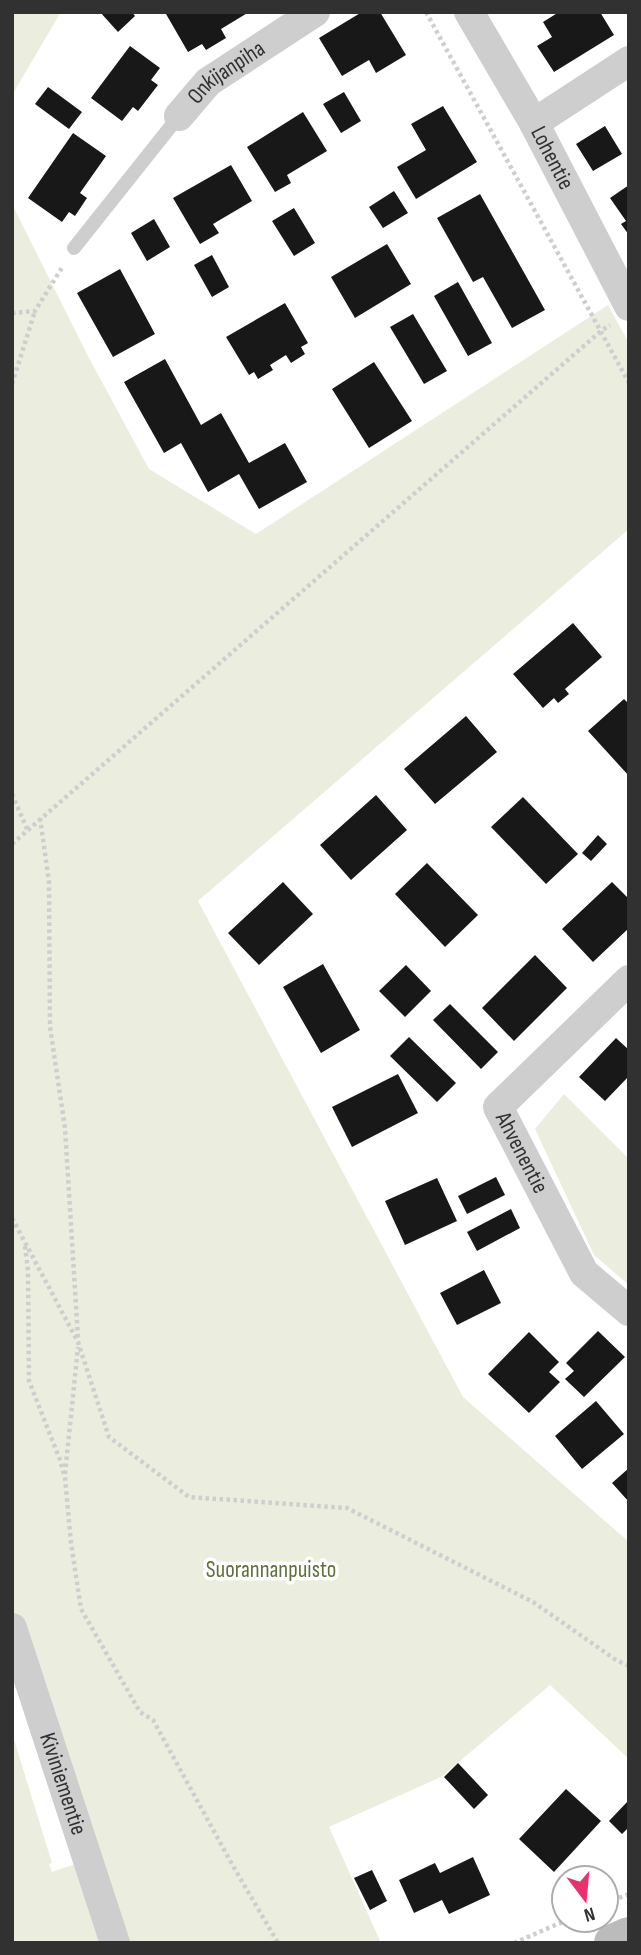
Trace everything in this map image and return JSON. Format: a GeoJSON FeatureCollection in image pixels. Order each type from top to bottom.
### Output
{"type":"FeatureCollection","features":[{"type":"Feature","properties":{"kind":"main road"},"geometry":{"type":"LineString","coordinates":[[613,1943],[629,1936]]}},
{"type":"Feature","properties":{"kind":"street","name":"Onkijanpiha"},"geometry":{"type":"LineString","coordinates":[[179,116],[208,82],[315,12]]}},
{"type":"Feature","properties":{"kind":"street","name":"Lohentie"},"geometry":{"type":"LineString","coordinates":[[469,12],[534,123],[624,313]]}},
{"type":"Feature","properties":{"kind":"street"},"geometry":{"type":"LineString","coordinates":[[534,123],[629,61]]}},
{"type":"Feature","properties":{"kind":"street","name":"Ahvenentie"},"geometry":{"type":"LineString","coordinates":[[629,980],[498,1107],[584,1273],[629,1311]]}},
{"type":"Feature","properties":{"kind":"street","name":"Kiviniementie"},"geometry":{"type":"LineString","coordinates":[[12,1628],[115,1943]]}},
{"type":"Feature","properties":{"kind":"lane"},"geometry":{"type":"LineString","coordinates":[[74,248],[179,116]]}},
{"type":"Feature","properties":{"kind":"path"},"geometry":{"type":"LineString","coordinates":[[426,12],[629,383]]}},
{"type":"Feature","properties":{"kind":"path"},"geometry":{"type":"LineString","coordinates":[[12,384],[35,311],[74,248]]}},
{"type":"Feature","properties":{"kind":"path"},"geometry":{"type":"LineString","coordinates":[[12,313],[35,311]]}},
{"type":"Feature","properties":{"kind":"path"},"geometry":{"type":"LineString","coordinates":[[12,844],[624,313]]}},
{"type":"Feature","properties":{"kind":"path"},"geometry":{"type":"LineString","coordinates":[[12,793],[27,830]]}},
{"type":"Feature","properties":{"kind":"path"},"geometry":{"type":"LineString","coordinates":[[40,818],[49,882],[50,1027],[65,1128],[78,1342],[65,1478]]}},
{"type":"Feature","properties":{"kind":"path"},"geometry":{"type":"LineString","coordinates":[[12,1218],[78,1342],[109,1437],[189,1497],[346,1508],[533,1602],[615,1660],[629,1666]]}},
{"type":"Feature","properties":{"kind":"path"},"geometry":{"type":"LineString","coordinates":[[25,1241],[28,1271],[29,1381],[61,1460],[81,1609],[140,1712],[153,1720],[278,1943]]}},
{"type":"Feature","properties":{"kind":"path"},"geometry":{"type":"LineString","coordinates":[[514,1943],[550,1927]]}},
{"type":"Feature","properties":{"kind":"green space"},"geometry":{"type":"Polygon","coordinates":[[[12,12],[61,12],[12,95],[12,12]]]}},
{"type":"Feature","properties":{"kind":"green space","name":"Suorannanpuisto"},"geometry":{"type":"Polygon","coordinates":[[[12,204],[89,358],[149,469],[256,534],[608,305],[629,343],[629,529],[198,901],[463,1397],[629,1542],[629,1759],[550,1685],[441,1777],[329,1827],[381,1943],[119,1943],[12,1614],[12,204]]]}},
{"type":"Feature","properties":{"kind":"green space"},"geometry":{"type":"Polygon","coordinates":[[[564,1094],[629,1159],[629,1285],[594,1255],[535,1129],[564,1094]]]}},
{"type":"Feature","properties":{"kind":"green space"},"geometry":{"type":"Polygon","coordinates":[[[12,1733],[52,1863],[49,1864],[52,1872],[84,1861],[110,1943],[12,1943],[12,1733]]]}},
{"type":"Feature","properties":{"kind":"building"},"geometry":{"type":"Polygon","coordinates":[[[100,12],[132,12],[135,16],[118,32],[100,12]]]}},
{"type":"Feature","properties":{"kind":"building"},"geometry":{"type":"Polygon","coordinates":[[[249,12],[221,29],[226,38],[206,50],[202,44],[188,52],[166,14],[249,12]]]}},
{"type":"Feature","properties":{"kind":"building"},"geometry":{"type":"Polygon","coordinates":[[[362,12],[380,12],[406,55],[376,73],[369,60],[342,76],[319,38],[362,12]]]}},
{"type":"Feature","properties":{"kind":"building"},"geometry":{"type":"Polygon","coordinates":[[[559,12],[600,12],[614,35],[554,72],[537,46],[552,37],[543,22],[559,12]]]}},
{"type":"Feature","properties":{"kind":"building"},"geometry":{"type":"Polygon","coordinates":[[[130,46],[160,68],[151,80],[158,85],[138,111],[133,107],[122,121],[91,98],[130,46]]]}},
{"type":"Feature","properties":{"kind":"building"},"geometry":{"type":"Polygon","coordinates":[[[48,87],[82,112],[69,129],[35,104],[48,87]]]}},
{"type":"Feature","properties":{"kind":"building"},"geometry":{"type":"Polygon","coordinates":[[[344,92],[361,121],[341,133],[323,104],[344,92]]]}},
{"type":"Feature","properties":{"kind":"building"},"geometry":{"type":"Polygon","coordinates":[[[443,106],[477,162],[416,199],[397,167],[426,150],[411,124],[443,106]]]}},
{"type":"Feature","properties":{"kind":"building"},"geometry":{"type":"Polygon","coordinates":[[[303,112],[327,151],[287,175],[291,183],[275,192],[247,147],[303,112]]]}},
{"type":"Feature","properties":{"kind":"building"},"geometry":{"type":"Polygon","coordinates":[[[605,126],[622,154],[593,171],[576,144],[605,126]]]}},
{"type":"Feature","properties":{"kind":"building"},"geometry":{"type":"Polygon","coordinates":[[[73,133],[106,156],[80,193],[87,198],[75,216],[69,212],[62,222],[28,198],[73,133]]]}},
{"type":"Feature","properties":{"kind":"building"},"geometry":{"type":"Polygon","coordinates":[[[231,165],[252,201],[213,224],[219,233],[200,244],[173,198],[231,165]]]}},
{"type":"Feature","properties":{"kind":"building"},"geometry":{"type":"Polygon","coordinates":[[[629,185],[629,235],[621,224],[626,221],[610,198],[629,185]]]}},
{"type":"Feature","properties":{"kind":"building"},"geometry":{"type":"Polygon","coordinates":[[[394,191],[408,213],[383,228],[369,207],[394,191]]]}},
{"type":"Feature","properties":{"kind":"building"},"geometry":{"type":"Polygon","coordinates":[[[480,194],[545,310],[512,328],[483,277],[473,282],[437,218],[480,194]]]}},
{"type":"Feature","properties":{"kind":"building"},"geometry":{"type":"Polygon","coordinates":[[[294,208],[315,243],[294,256],[272,221],[294,208]]]}},
{"type":"Feature","properties":{"kind":"building"},"geometry":{"type":"Polygon","coordinates":[[[154,219],[170,247],[147,261],[131,233],[154,219]]]}},
{"type":"Feature","properties":{"kind":"building"},"geometry":{"type":"Polygon","coordinates":[[[387,244],[411,284],[355,318],[331,277],[387,244]]]}},
{"type":"Feature","properties":{"kind":"building"},"geometry":{"type":"Polygon","coordinates":[[[212,255],[229,287],[212,297],[194,265],[212,255]]]}},
{"type":"Feature","properties":{"kind":"building"},"geometry":{"type":"Polygon","coordinates":[[[120,269],[155,334],[113,357],[77,293],[120,269]]]}},
{"type":"Feature","properties":{"kind":"building"},"geometry":{"type":"Polygon","coordinates":[[[458,282],[492,343],[468,356],[434,296],[458,282]]]}},
{"type":"Feature","properties":{"kind":"building"},"geometry":{"type":"Polygon","coordinates":[[[285,303],[308,343],[301,347],[305,354],[291,363],[286,355],[270,365],[273,370],[258,379],[254,372],[249,375],[226,337],[285,303]]]}},
{"type":"Feature","properties":{"kind":"building"},"geometry":{"type":"Polygon","coordinates":[[[413,314],[447,371],[424,384],[390,327],[413,314]]]}},
{"type":"Feature","properties":{"kind":"building"},"geometry":{"type":"Polygon","coordinates":[[[165,359],[201,425],[221,413],[249,463],[285,443],[307,482],[259,509],[239,474],[208,492],[181,443],[164,453],[124,382],[165,359]]]}},
{"type":"Feature","properties":{"kind":"building"},"geometry":{"type":"Polygon","coordinates":[[[374,362],[412,421],[369,448],[332,389],[374,362]]]}},
{"type":"Feature","properties":{"kind":"building"},"geometry":{"type":"Polygon","coordinates":[[[573,623],[602,657],[565,689],[569,694],[558,703],[554,698],[543,708],[513,674],[573,623]]]}},
{"type":"Feature","properties":{"kind":"building"},"geometry":{"type":"Polygon","coordinates":[[[624,699],[629,704],[629,776],[588,731],[624,699]]]}},
{"type":"Feature","properties":{"kind":"building"},"geometry":{"type":"Polygon","coordinates":[[[466,716],[497,752],[435,804],[404,769],[466,716]]]}},
{"type":"Feature","properties":{"kind":"building"},"geometry":{"type":"Polygon","coordinates":[[[376,795],[407,830],[351,880],[320,845],[376,795]]]}},
{"type":"Feature","properties":{"kind":"building"},"geometry":{"type":"Polygon","coordinates":[[[523,797],[578,854],[546,884],[491,827],[523,797]]]}},
{"type":"Feature","properties":{"kind":"building"},"geometry":{"type":"Polygon","coordinates":[[[598,835],[607,844],[591,861],[582,853],[598,835]]]}},
{"type":"Feature","properties":{"kind":"building"},"geometry":{"type":"Polygon","coordinates":[[[427,863],[478,915],[445,947],[395,894],[427,863]]]}},
{"type":"Feature","properties":{"kind":"building"},"geometry":{"type":"Polygon","coordinates":[[[283,882],[313,914],[259,965],[228,933],[283,882]]]}},
{"type":"Feature","properties":{"kind":"building"},"geometry":{"type":"Polygon","coordinates":[[[612,882],[629,899],[629,928],[593,962],[562,929],[612,882]]]}},
{"type":"Feature","properties":{"kind":"building"},"geometry":{"type":"Polygon","coordinates":[[[535,955],[567,988],[514,1041],[482,1008],[535,955]]]}},
{"type":"Feature","properties":{"kind":"building"},"geometry":{"type":"Polygon","coordinates":[[[323,964],[360,1030],[321,1053],[283,987],[323,964]]]}},
{"type":"Feature","properties":{"kind":"building"},"geometry":{"type":"Polygon","coordinates":[[[406,965],[431,991],[405,1017],[379,991],[406,965]]]}},
{"type":"Feature","properties":{"kind":"building"},"geometry":{"type":"Polygon","coordinates":[[[450,1004],[498,1052],[481,1069],[433,1020],[450,1004]]]}},
{"type":"Feature","properties":{"kind":"building"},"geometry":{"type":"Polygon","coordinates":[[[409,1037],[456,1083],[437,1102],[390,1056],[409,1037]]]}},
{"type":"Feature","properties":{"kind":"building"},"geometry":{"type":"Polygon","coordinates":[[[616,1038],[629,1050],[629,1076],[605,1101],[579,1077],[616,1038]]]}},
{"type":"Feature","properties":{"kind":"building"},"geometry":{"type":"Polygon","coordinates":[[[398,1074],[418,1113],[352,1147],[332,1107],[398,1074]]]}},
{"type":"Feature","properties":{"kind":"building"},"geometry":{"type":"Polygon","coordinates":[[[496,1177],[505,1195],[467,1214],[458,1196],[496,1177]]]}},
{"type":"Feature","properties":{"kind":"building"},"geometry":{"type":"Polygon","coordinates":[[[437,1178],[457,1221],[405,1245],[385,1201],[437,1178]]]}},
{"type":"Feature","properties":{"kind":"building"},"geometry":{"type":"Polygon","coordinates":[[[511,1209],[520,1228],[477,1251],[467,1232],[511,1209]]]}},
{"type":"Feature","properties":{"kind":"building"},"geometry":{"type":"Polygon","coordinates":[[[484,1270],[501,1303],[457,1325],[440,1293],[484,1270]]]}},
{"type":"Feature","properties":{"kind":"building"},"geometry":{"type":"Polygon","coordinates":[[[598,1331],[625,1357],[584,1397],[565,1379],[574,1371],[566,1363],[598,1331]]]}},
{"type":"Feature","properties":{"kind":"building"},"geometry":{"type":"Polygon","coordinates":[[[529,1332],[559,1362],[549,1372],[560,1382],[529,1413],[488,1374],[529,1332]]]}},
{"type":"Feature","properties":{"kind":"building"},"geometry":{"type":"Polygon","coordinates":[[[596,1401],[624,1434],[582,1469],[555,1436],[596,1401]]]}},
{"type":"Feature","properties":{"kind":"building"},"geometry":{"type":"Polygon","coordinates":[[[629,1468],[629,1502],[612,1483],[629,1468]]]}},
{"type":"Feature","properties":{"kind":"building"},"geometry":{"type":"Polygon","coordinates":[[[458,1763],[488,1795],[474,1809],[444,1777],[458,1763]]]}},
{"type":"Feature","properties":{"kind":"building"},"geometry":{"type":"Polygon","coordinates":[[[566,1789],[601,1821],[561,1864],[550,1864],[550,1868],[519,1839],[566,1789]]]}},
{"type":"Feature","properties":{"kind":"building"},"geometry":{"type":"Polygon","coordinates":[[[629,1800],[629,1827],[622,1834],[609,1821],[629,1800]]]}},
{"type":"Feature","properties":{"kind":"building"},"geometry":{"type":"Polygon","coordinates":[[[473,1857],[490,1895],[449,1914],[442,1900],[414,1913],[399,1880],[435,1863],[440,1873],[473,1857]]]}},
{"type":"Feature","properties":{"kind":"building"},"geometry":{"type":"Polygon","coordinates":[[[372,1870],[387,1901],[370,1910],[354,1878],[372,1870]]]}}]}
